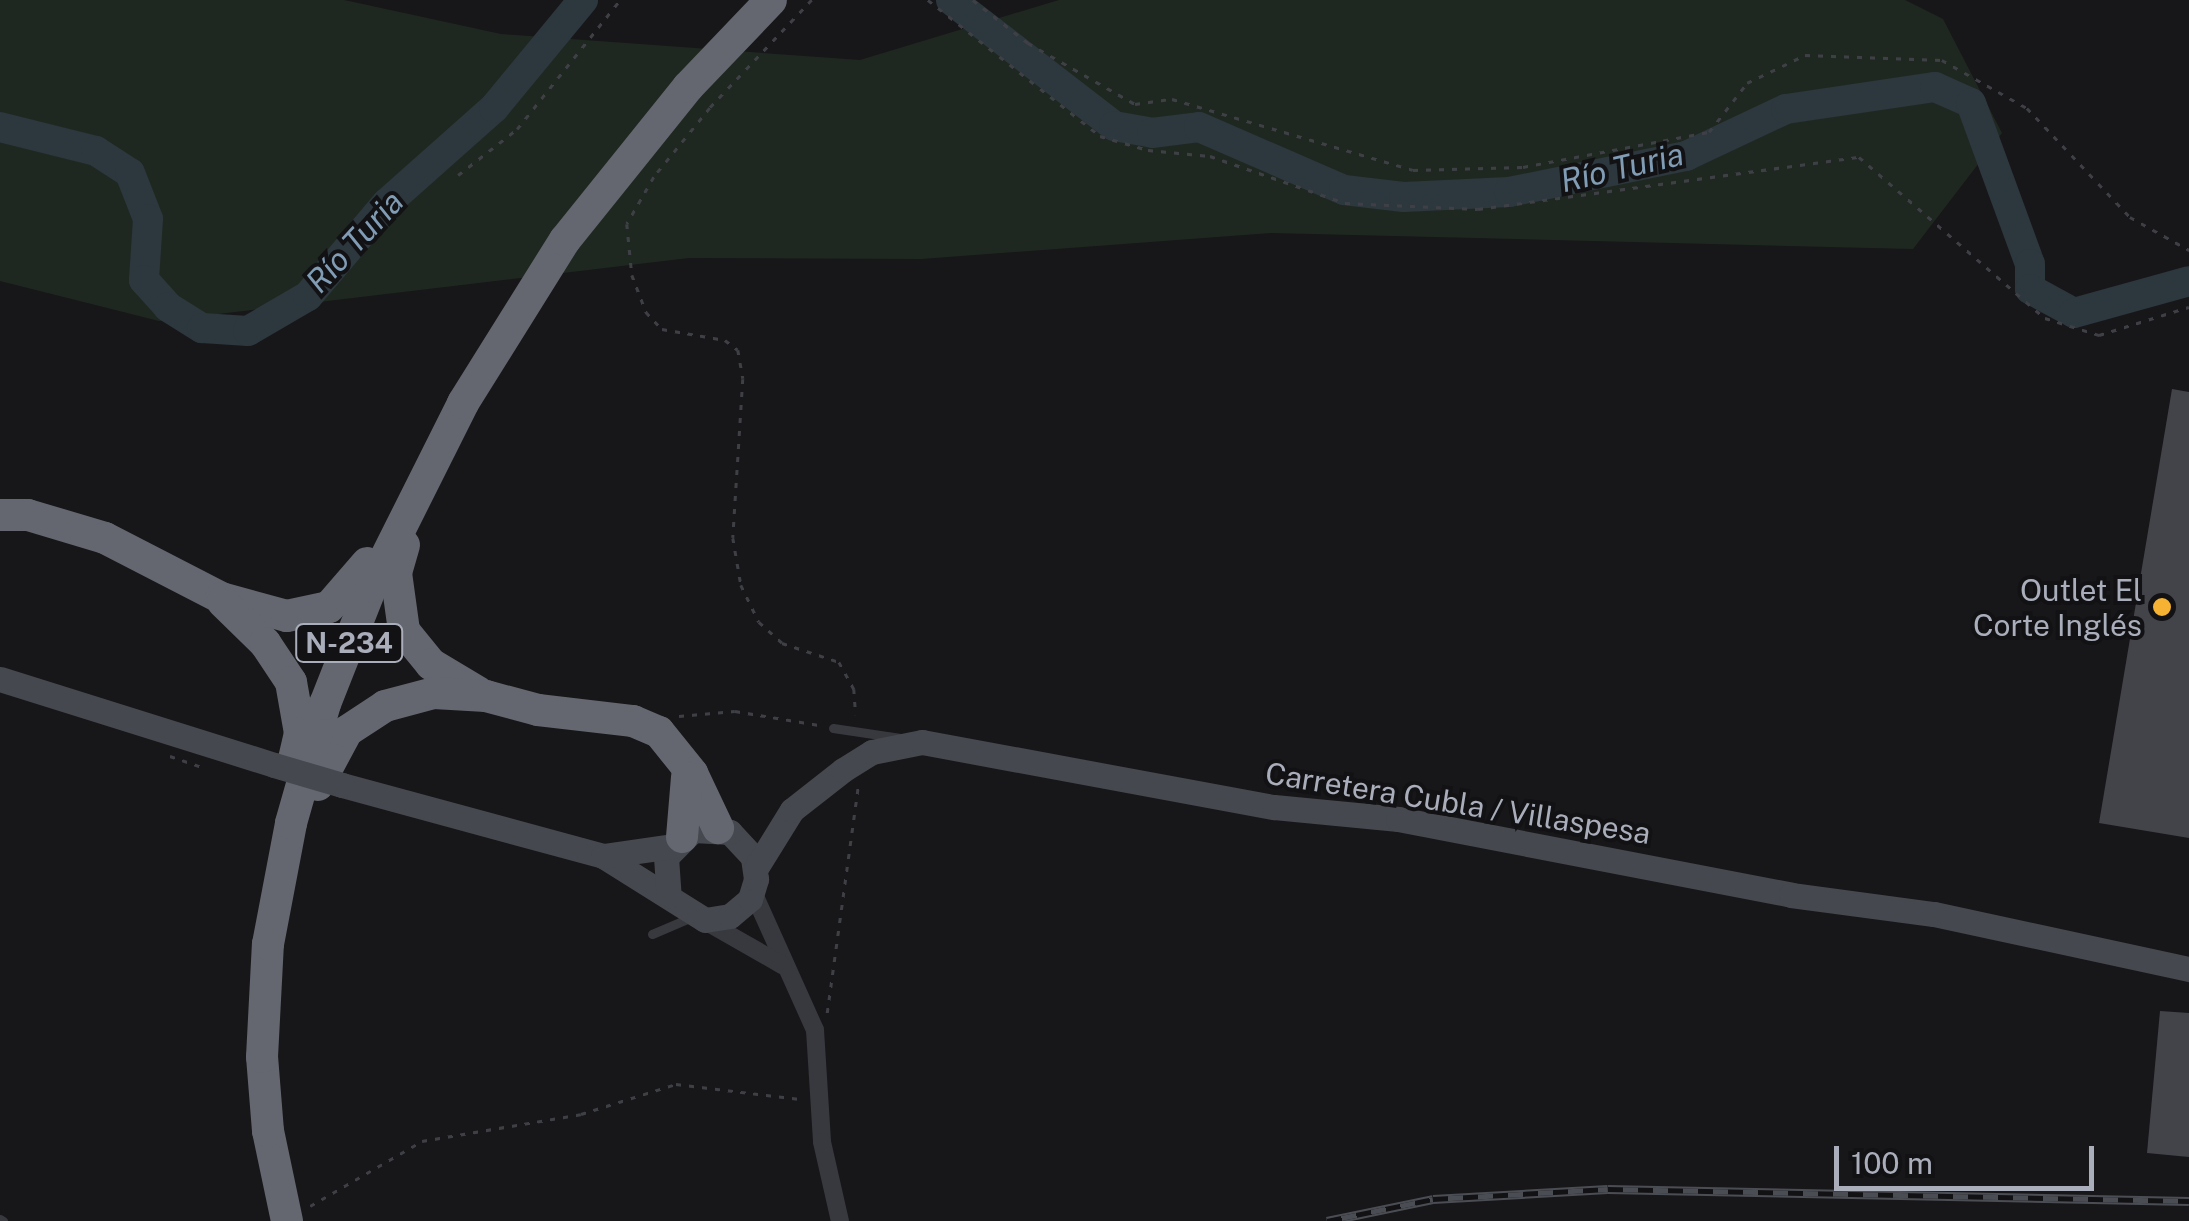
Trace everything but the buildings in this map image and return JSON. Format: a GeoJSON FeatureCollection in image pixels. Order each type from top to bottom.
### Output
{"type":"FeatureCollection","features":[{"type":"Feature","properties":{"kind":"highway","name":"N-234"},"geometry":{"type":"LineString","coordinates":[[282,1219],[268,1130],[263,1014],[266,972],[291,823],[325,704],[426,470],[565,240],[625,162],[771,0]]}},
{"type":"Feature","properties":{"kind":"highway"},"geometry":{"type":"LineString","coordinates":[[463,403],[402,550],[396,601],[404,631],[420,654],[486,696]]}},
{"type":"Feature","properties":{"kind":"highway"},"geometry":{"type":"LineString","coordinates":[[1,514],[104,538],[220,598],[288,616],[329,607],[360,577],[426,470]]}},
{"type":"Feature","properties":{"kind":"highway"},"geometry":{"type":"LineString","coordinates":[[220,598],[284,668],[300,733],[258,945],[263,1014]]}},
{"type":"Feature","properties":{"kind":"highway"},"geometry":{"type":"LineString","coordinates":[[266,972],[312,800],[347,732],[384,706],[414,696],[486,696],[538,710],[633,721],[659,732],[685,763],[724,830]]}},
{"type":"Feature","properties":{"kind":"highway"},"geometry":{"type":"LineString","coordinates":[[677,842],[685,763]]}},
{"type":"Feature","properties":{"kind":"street"},"geometry":{"type":"LineString","coordinates":[[0,679],[342,785],[603,856],[698,919],[786,968]]}},
{"type":"Feature","properties":{"kind":"street","name":"Carretera Cubla / Villaspesa"},"geometry":{"type":"LineString","coordinates":[[724,830],[792,810],[860,758],[922,742],[1274,807],[1415,822],[1791,895],[1934,914],[2189,969]]}},
{"type":"Feature","properties":{"kind":"street","name":"Carretera Cubla / Villaspesa"},"geometry":{"type":"LineString","coordinates":[[754,880],[792,810]]}},
{"type":"Feature","properties":{"kind":"street"},"geometry":{"type":"LineString","coordinates":[[603,856],[724,830],[748,846],[754,880],[818,1042],[820,1102],[840,1221]]}},
{"type":"Feature","properties":{"kind":"street"},"geometry":{"type":"LineString","coordinates":[[668,896],[663,874],[677,842]]}},
{"type":"Feature","properties":{"kind":"street"},"geometry":{"type":"LineString","coordinates":[[698,919],[736,913],[754,880]]}},
{"type":"Feature","properties":{"kind":"lane"},"geometry":{"type":"LineString","coordinates":[[834,728],[922,742]]}},
{"type":"Feature","properties":{"kind":"lane"},"geometry":{"type":"LineString","coordinates":[[652,934],[698,919]]}},
{"type":"Feature","properties":{"kind":"path"},"geometry":{"type":"LineString","coordinates":[[458,175],[517,129],[620,0]]}},
{"type":"Feature","properties":{"kind":"path"},"geometry":{"type":"LineString","coordinates":[[812,0],[710,108],[654,177],[627,224],[632,276],[646,312],[662,329],[725,340],[738,350],[744,379],[733,538],[741,585],[759,622],[782,643],[839,662],[854,689],[857,730]]}},
{"type":"Feature","properties":{"kind":"path"},"geometry":{"type":"LineString","coordinates":[[928,0],[1100,136],[1148,150],[1210,156],[1346,203],[1478,209],[1860,157],[2045,318],[2098,335],[2189,307]]}},
{"type":"Feature","properties":{"kind":"path"},"geometry":{"type":"LineString","coordinates":[[973,0],[1028,42],[1135,104],[1172,100],[1413,170],[1523,167],[1709,132],[1747,83],[1805,55],[1942,60],[2027,108],[2130,217],[2189,250]]}},
{"type":"Feature","properties":{"kind":"path"},"geometry":{"type":"LineString","coordinates":[[659,732],[674,718],[712,710],[834,728]]}},
{"type":"Feature","properties":{"kind":"path"},"geometry":{"type":"LineString","coordinates":[[818,1042],[860,758]]}},
{"type":"Feature","properties":{"kind":"path"},"geometry":{"type":"LineString","coordinates":[[282,1219],[330,1198],[422,1140],[581,1114],[676,1084],[721,1084],[820,1102]]}},
{"type":"Feature","properties":{"kind":"shaded area"},"geometry":{"type":"Polygon","coordinates":[[[0,0],[344,0],[501,34],[860,60],[1059,0],[1905,0],[1943,19],[2002,133],[1913,249],[1271,233],[921,259],[689,258],[159,321],[0,281],[0,0]]]}},
{"type":"Feature","properties":{"kind":"waterway","name":"Río Turia"},"geometry":{"type":"LineString","coordinates":[[0,127],[96,151],[130,173],[148,219],[144,280],[168,307],[202,328],[248,331],[308,296],[387,203],[494,108],[583,0]]}},
{"type":"Feature","properties":{"kind":"waterway","name":"Río Turia"},"geometry":{"type":"LineString","coordinates":[[951,0],[1114,126],[1152,133],[1199,127],[1344,190],[1404,197],[1509,192],[1686,156],[1786,109],[1935,87],[1971,103],[2030,264],[2030,289],[2074,313],[2189,281]]}},
{"type":"Feature","properties":{"kind":"railway"},"geometry":{"type":"LineString","coordinates":[[1327,1221],[1433,1199],[1608,1189],[2189,1201]]}},
{"type":"Feature","properties":{"kind":"place","name":"Outlet El Corte Inglés"},"geometry":{"type":"Point","coordinates":[2162,607]}}]}
